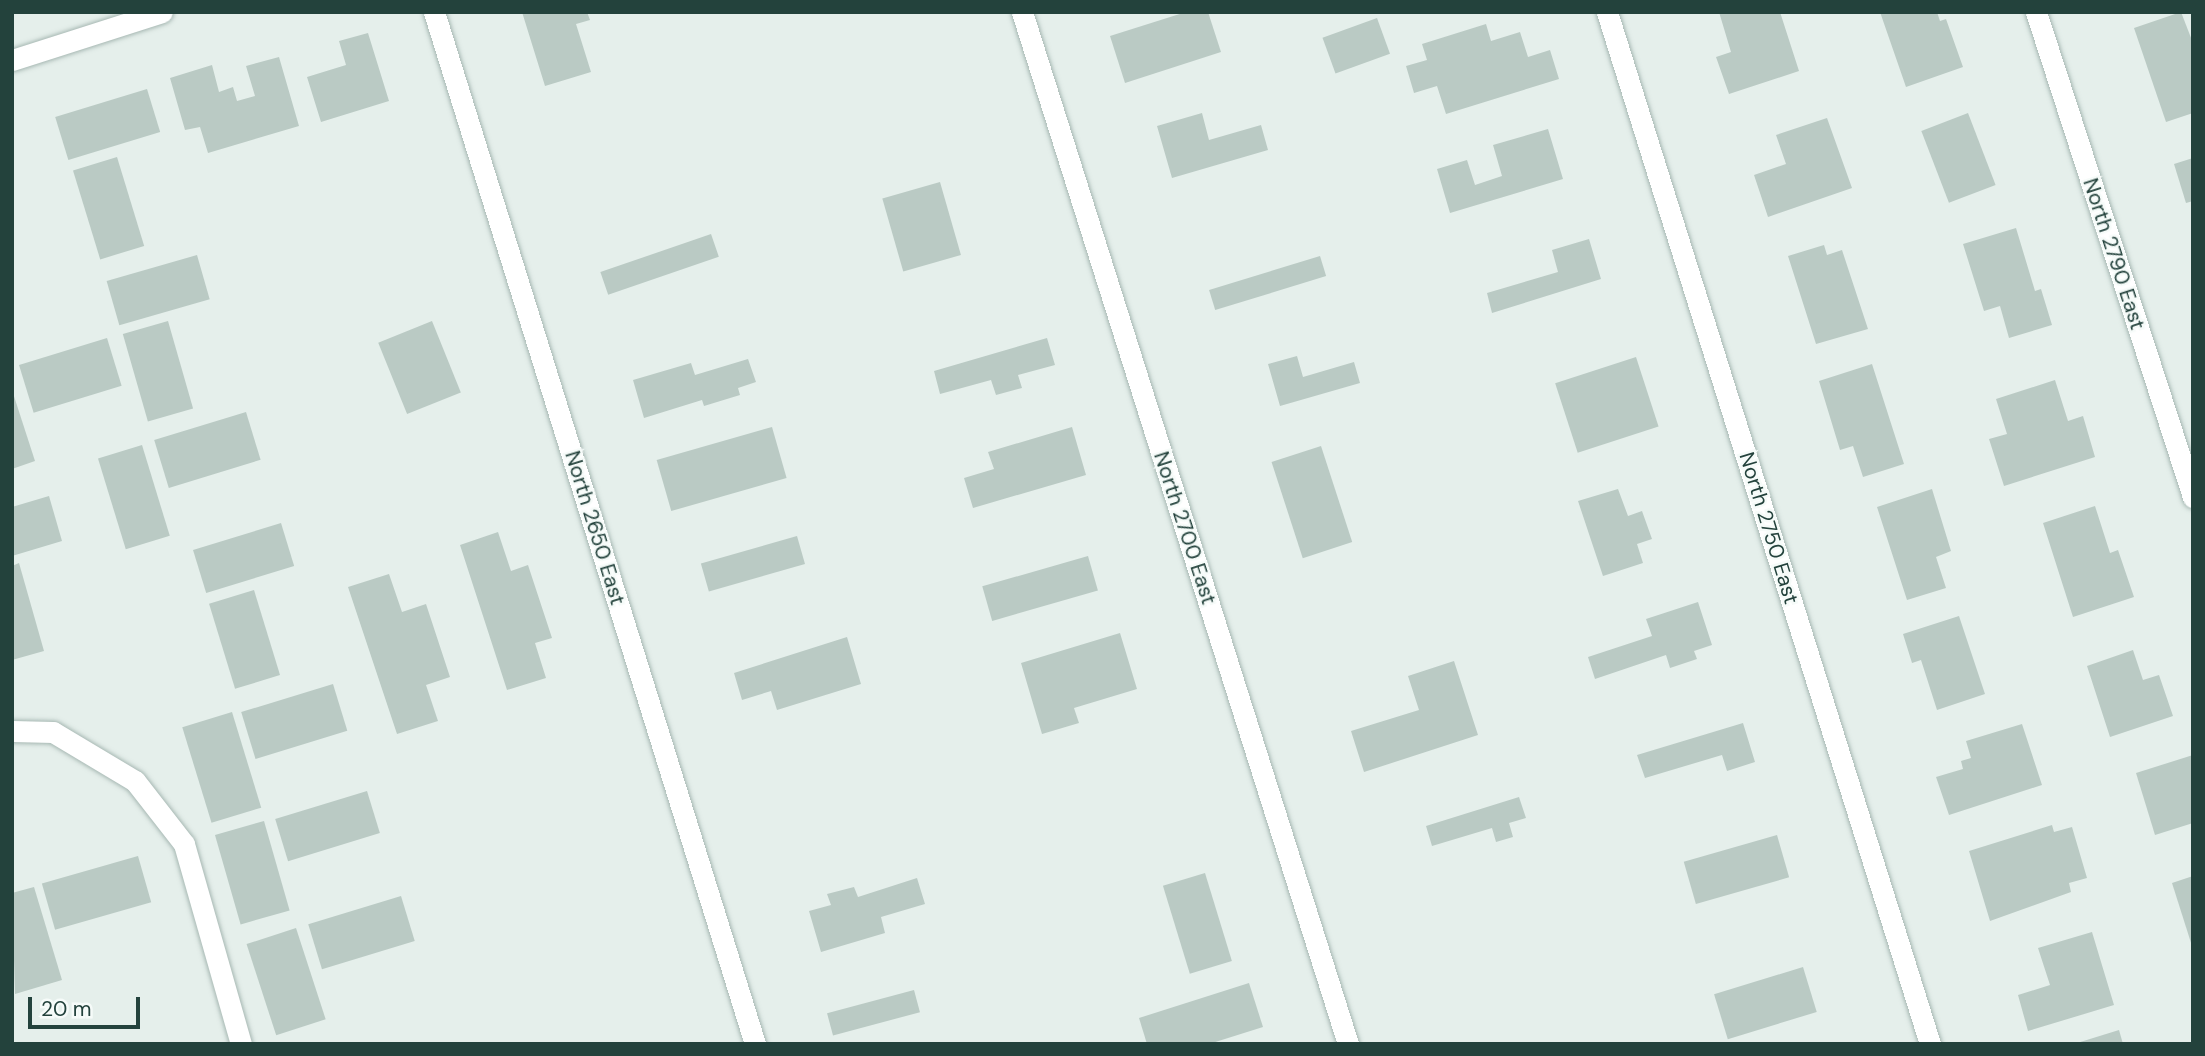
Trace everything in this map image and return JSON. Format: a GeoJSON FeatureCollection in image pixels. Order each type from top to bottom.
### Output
{"type":"FeatureCollection","features":[{"type":"Feature","properties":{"kind":"street"},"geometry":{"type":"LineString","coordinates":[[12,60],[162,12]]}},
{"type":"Feature","properties":{"kind":"street","name":"North 2650 East"},"geometry":{"type":"LineString","coordinates":[[434,12],[755,1044]]}},
{"type":"Feature","properties":{"kind":"street","name":"North 2700 East"},"geometry":{"type":"LineString","coordinates":[[1022,12],[1348,1044]]}},
{"type":"Feature","properties":{"kind":"street","name":"North 2750 East"},"geometry":{"type":"LineString","coordinates":[[1607,12],[1930,1044]]}},
{"type":"Feature","properties":{"kind":"street","name":"North 2790 East"},"geometry":{"type":"LineString","coordinates":[[2035,12],[2193,497]]}},
{"type":"Feature","properties":{"kind":"street"},"geometry":{"type":"LineString","coordinates":[[12,731],[53,732],[135,781],[184,844],[241,1044]]}},
{"type":"Feature","properties":{"kind":"building"},"geometry":{"type":"Polygon","coordinates":[[[522,12],[587,12],[590,20],[576,24],[591,72],[545,86],[522,12]]]}},
{"type":"Feature","properties":{"kind":"building"},"geometry":{"type":"Polygon","coordinates":[[[1186,12],[1208,12],[1221,52],[1125,83],[1110,36],[1186,12]]]}},
{"type":"Feature","properties":{"kind":"building"},"geometry":{"type":"Polygon","coordinates":[[[1719,12],[1780,12],[1799,71],[1729,94],[1716,57],[1731,52],[1719,12]]]}},
{"type":"Feature","properties":{"kind":"building"},"geometry":{"type":"Polygon","coordinates":[[[1880,12],[1937,12],[1940,21],[1946,19],[1963,67],[1906,87],[1880,12]]]}},
{"type":"Feature","properties":{"kind":"building"},"geometry":{"type":"Polygon","coordinates":[[[2181,12],[2193,43],[2193,113],[2166,122],[2134,28],[2181,12]]]}},
{"type":"Feature","properties":{"kind":"building"},"geometry":{"type":"Polygon","coordinates":[[[1377,18],[1390,54],[1335,74],[1322,38],[1377,18]]]}},
{"type":"Feature","properties":{"kind":"building"},"geometry":{"type":"Polygon","coordinates":[[[1486,24],[1491,41],[1520,32],[1528,57],[1550,50],[1559,79],[1446,114],[1437,86],[1414,93],[1406,66],[1427,60],[1422,44],[1486,24]]]}},
{"type":"Feature","properties":{"kind":"building"},"geometry":{"type":"Polygon","coordinates":[[[368,33],[389,101],[321,122],[307,77],[346,65],[339,41],[368,33]]]}},
{"type":"Feature","properties":{"kind":"building"},"geometry":{"type":"Polygon","coordinates":[[[279,57],[299,126],[208,153],[200,127],[185,130],[170,78],[212,65],[219,92],[233,87],[237,101],[255,96],[246,66],[279,57]]]}},
{"type":"Feature","properties":{"kind":"building"},"geometry":{"type":"Polygon","coordinates":[[[147,89],[160,132],[68,160],[55,117],[147,89]]]}},
{"type":"Feature","properties":{"kind":"building"},"geometry":{"type":"Polygon","coordinates":[[[1202,113],[1209,140],[1261,125],[1268,150],[1172,178],[1157,126],[1202,113]]]}},
{"type":"Feature","properties":{"kind":"building"},"geometry":{"type":"Polygon","coordinates":[[[1968,113],[1996,185],[1949,203],[1921,131],[1968,113]]]}},
{"type":"Feature","properties":{"kind":"building"},"geometry":{"type":"Polygon","coordinates":[[[1827,118],[1852,188],[1768,217],[1754,175],[1786,164],[1776,135],[1827,118]]]}},
{"type":"Feature","properties":{"kind":"building"},"geometry":{"type":"Polygon","coordinates":[[[1548,129],[1563,179],[1450,213],[1437,169],[1467,160],[1475,185],[1502,176],[1493,145],[1548,129]]]}},
{"type":"Feature","properties":{"kind":"building"},"geometry":{"type":"Polygon","coordinates":[[[117,157],[144,246],[100,259],[73,170],[117,157]]]}},
{"type":"Feature","properties":{"kind":"building"},"geometry":{"type":"Polygon","coordinates":[[[2193,158],[2193,201],[2186,203],[2174,164],[2193,158]]]}},
{"type":"Feature","properties":{"kind":"building"},"geometry":{"type":"Polygon","coordinates":[[[940,182],[961,255],[903,272],[882,199],[940,182]]]}},
{"type":"Feature","properties":{"kind":"building"},"geometry":{"type":"Polygon","coordinates":[[[2016,228],[2035,291],[2041,289],[2052,325],[2009,338],[2000,306],[1984,311],[1963,244],[2016,228]]]}},
{"type":"Feature","properties":{"kind":"building"},"geometry":{"type":"Polygon","coordinates":[[[711,234],[719,257],[608,295],[600,272],[711,234]]]}},
{"type":"Feature","properties":{"kind":"building"},"geometry":{"type":"Polygon","coordinates":[[[1589,239],[1601,279],[1492,313],[1487,293],[1558,272],[1552,250],[1589,239]]]}},
{"type":"Feature","properties":{"kind":"building"},"geometry":{"type":"Polygon","coordinates":[[[1824,245],[1827,255],[1842,250],[1868,329],[1816,344],[1788,256],[1824,245]]]}},
{"type":"Feature","properties":{"kind":"building"},"geometry":{"type":"Polygon","coordinates":[[[197,255],[210,299],[119,325],[107,281],[197,255]]]}},
{"type":"Feature","properties":{"kind":"building"},"geometry":{"type":"Polygon","coordinates":[[[1320,256],[1326,276],[1215,310],[1209,290],[1320,256]]]}},
{"type":"Feature","properties":{"kind":"building"},"geometry":{"type":"Polygon","coordinates":[[[168,321],[193,408],[148,421],[123,334],[168,321]]]}},
{"type":"Feature","properties":{"kind":"building"},"geometry":{"type":"Polygon","coordinates":[[[432,321],[461,392],[407,414],[378,343],[432,321]]]}},
{"type":"Feature","properties":{"kind":"building"},"geometry":{"type":"Polygon","coordinates":[[[107,338],[122,386],[34,413],[19,365],[107,338]]]}},
{"type":"Feature","properties":{"kind":"building"},"geometry":{"type":"Polygon","coordinates":[[[1047,338],[1055,365],[1018,375],[1022,388],[996,395],[991,380],[940,394],[934,371],[1047,338]]]}},
{"type":"Feature","properties":{"kind":"building"},"geometry":{"type":"Polygon","coordinates":[[[1297,356],[1303,377],[1354,362],[1360,383],[1280,406],[1268,364],[1297,356]]]}},
{"type":"Feature","properties":{"kind":"building"},"geometry":{"type":"Polygon","coordinates":[[[1636,357],[1659,426],[1578,453],[1555,383],[1636,357]]]}},
{"type":"Feature","properties":{"kind":"building"},"geometry":{"type":"Polygon","coordinates":[[[748,359],[756,382],[738,388],[740,395],[704,406],[702,400],[644,418],[633,380],[691,363],[695,375],[748,359]]]}},
{"type":"Feature","properties":{"kind":"building"},"geometry":{"type":"Polygon","coordinates":[[[1872,364],[1904,464],[1863,477],[1853,446],[1840,450],[1819,381],[1872,364]]]}},
{"type":"Feature","properties":{"kind":"building"},"geometry":{"type":"Polygon","coordinates":[[[2055,380],[2068,421],[2083,416],[2095,457],[2004,486],[1989,439],[2007,434],[1996,399],[2055,380]]]}},
{"type":"Feature","properties":{"kind":"building"},"geometry":{"type":"Polygon","coordinates":[[[12,390],[35,461],[12,469],[12,390]]]}},
{"type":"Feature","properties":{"kind":"building"},"geometry":{"type":"Polygon","coordinates":[[[246,412],[261,460],[169,488],[154,440],[246,412]]]}},
{"type":"Feature","properties":{"kind":"building"},"geometry":{"type":"Polygon","coordinates":[[[772,427],[787,478],[671,511],[657,460],[772,427]]]}},
{"type":"Feature","properties":{"kind":"building"},"geometry":{"type":"Polygon","coordinates":[[[1072,427],[1086,475],[973,508],[964,478],[994,469],[988,452],[1072,427]]]}},
{"type":"Feature","properties":{"kind":"building"},"geometry":{"type":"Polygon","coordinates":[[[142,445],[170,536],[126,549],[98,458],[142,445]]]}},
{"type":"Feature","properties":{"kind":"building"},"geometry":{"type":"Polygon","coordinates":[[[1321,446],[1352,542],[1303,558],[1272,462],[1321,446]]]}},
{"type":"Feature","properties":{"kind":"building"},"geometry":{"type":"Polygon","coordinates":[[[1618,489],[1628,516],[1642,511],[1652,539],[1637,544],[1643,563],[1603,576],[1578,501],[1618,489]]]}},
{"type":"Feature","properties":{"kind":"building"},"geometry":{"type":"Polygon","coordinates":[[[1932,489],[1951,551],[1936,557],[1946,588],[1907,600],[1877,507],[1932,489]]]}},
{"type":"Feature","properties":{"kind":"building"},"geometry":{"type":"Polygon","coordinates":[[[49,496],[62,541],[12,556],[12,507],[49,496]]]}},
{"type":"Feature","properties":{"kind":"building"},"geometry":{"type":"Polygon","coordinates":[[[2095,506],[2110,553],[2118,550],[2134,597],[2073,617],[2043,523],[2095,506]]]}},
{"type":"Feature","properties":{"kind":"building"},"geometry":{"type":"Polygon","coordinates":[[[281,523],[294,566],[206,593],[193,550],[281,523]]]}},
{"type":"Feature","properties":{"kind":"building"},"geometry":{"type":"Polygon","coordinates":[[[498,532],[511,571],[528,565],[552,638],[535,643],[546,678],[507,690],[460,545],[498,532]]]}},
{"type":"Feature","properties":{"kind":"building"},"geometry":{"type":"Polygon","coordinates":[[[797,536],[805,564],[709,591],[701,564],[797,536]]]}},
{"type":"Feature","properties":{"kind":"building"},"geometry":{"type":"Polygon","coordinates":[[[1088,556],[1098,591],[992,621],[982,586],[1088,556]]]}},
{"type":"Feature","properties":{"kind":"building"},"geometry":{"type":"Polygon","coordinates":[[[19,563],[44,651],[12,660],[12,566],[19,563]]]}},
{"type":"Feature","properties":{"kind":"building"},"geometry":{"type":"Polygon","coordinates":[[[389,574],[402,612],[426,604],[450,677],[426,685],[438,721],[397,734],[348,587],[389,574]]]}},
{"type":"Feature","properties":{"kind":"building"},"geometry":{"type":"Polygon","coordinates":[[[254,590],[280,675],[235,689],[209,604],[254,590]]]}},
{"type":"Feature","properties":{"kind":"building"},"geometry":{"type":"Polygon","coordinates":[[[1698,602],[1712,645],[1694,651],[1697,659],[1670,668],[1666,655],[1595,679],[1588,657],[1652,636],[1646,619],[1698,602]]]}},
{"type":"Feature","properties":{"kind":"building"},"geometry":{"type":"Polygon","coordinates":[[[1959,616],[1985,694],[1937,710],[1921,660],[1912,663],[1903,634],[1959,616]]]}},
{"type":"Feature","properties":{"kind":"building"},"geometry":{"type":"Polygon","coordinates":[[[1120,633],[1137,689],[1074,708],[1079,723],[1042,734],[1021,663],[1120,633]]]}},
{"type":"Feature","properties":{"kind":"building"},"geometry":{"type":"Polygon","coordinates":[[[847,637],[861,684],[777,710],[771,691],[742,700],[734,673],[847,637]]]}},
{"type":"Feature","properties":{"kind":"building"},"geometry":{"type":"Polygon","coordinates":[[[2133,650],[2143,680],[2159,675],[2173,716],[2110,737],[2087,666],[2133,650]]]}},
{"type":"Feature","properties":{"kind":"building"},"geometry":{"type":"Polygon","coordinates":[[[1454,661],[1478,735],[1364,772],[1351,731],[1419,710],[1408,676],[1454,661]]]}},
{"type":"Feature","properties":{"kind":"building"},"geometry":{"type":"Polygon","coordinates":[[[333,684],[347,731],[256,759],[241,712],[333,684]]]}},
{"type":"Feature","properties":{"kind":"building"},"geometry":{"type":"Polygon","coordinates":[[[232,712],[261,808],[212,823],[182,727],[232,712]]]}},
{"type":"Feature","properties":{"kind":"building"},"geometry":{"type":"Polygon","coordinates":[[[1743,723],[1755,762],[1727,771],[1722,755],[1645,778],[1637,755],[1743,723]]]}},
{"type":"Feature","properties":{"kind":"building"},"geometry":{"type":"Polygon","coordinates":[[[2022,724],[2042,785],[1949,815],[1936,777],[1963,769],[1961,761],[1971,758],[1966,741],[2022,724]]]}},
{"type":"Feature","properties":{"kind":"building"},"geometry":{"type":"Polygon","coordinates":[[[2193,755],[2193,823],[2155,835],[2136,773],[2193,755]]]}},
{"type":"Feature","properties":{"kind":"building"},"geometry":{"type":"Polygon","coordinates":[[[367,791],[380,833],[288,861],[275,819],[367,791]]]}},
{"type":"Feature","properties":{"kind":"building"},"geometry":{"type":"Polygon","coordinates":[[[1519,797],[1526,818],[1509,823],[1513,837],[1496,842],[1492,828],[1432,846],[1426,826],[1519,797]]]}},
{"type":"Feature","properties":{"kind":"building"},"geometry":{"type":"Polygon","coordinates":[[[264,821],[290,910],[241,924],[215,835],[264,821]]]}},
{"type":"Feature","properties":{"kind":"building"},"geometry":{"type":"Polygon","coordinates":[[[2052,825],[2054,832],[2072,827],[2087,878],[2069,883],[2071,892],[1990,921],[1969,851],[2052,825]]]}},
{"type":"Feature","properties":{"kind":"building"},"geometry":{"type":"Polygon","coordinates":[[[1777,835],[1789,877],[1696,904],[1684,862],[1777,835]]]}},
{"type":"Feature","properties":{"kind":"building"},"geometry":{"type":"Polygon","coordinates":[[[138,856],[151,902],[55,930],[42,884],[138,856]]]}},
{"type":"Feature","properties":{"kind":"building"},"geometry":{"type":"Polygon","coordinates":[[[1205,873],[1232,961],[1190,974],[1163,886],[1205,873]]]}},
{"type":"Feature","properties":{"kind":"building"},"geometry":{"type":"Polygon","coordinates":[[[2193,876],[2193,946],[2192,946],[2172,883],[2193,876]]]}},
{"type":"Feature","properties":{"kind":"building"},"geometry":{"type":"Polygon","coordinates":[[[917,878],[925,904],[881,917],[885,933],[821,952],[809,911],[831,905],[827,894],[854,887],[858,897],[917,878]]]}},
{"type":"Feature","properties":{"kind":"building"},"geometry":{"type":"Polygon","coordinates":[[[34,887],[62,980],[15,994],[12,893],[34,887]]]}},
{"type":"Feature","properties":{"kind":"building"},"geometry":{"type":"Polygon","coordinates":[[[401,896],[415,941],[322,969],[308,924],[401,896]]]}},
{"type":"Feature","properties":{"kind":"building"},"geometry":{"type":"Polygon","coordinates":[[[296,928],[326,1019],[276,1035],[247,944],[296,928]]]}},
{"type":"Feature","properties":{"kind":"building"},"geometry":{"type":"Polygon","coordinates":[[[2092,932],[2114,1005],[2028,1031],[2018,995],[2050,985],[2038,948],[2092,932]]]}},
{"type":"Feature","properties":{"kind":"building"},"geometry":{"type":"Polygon","coordinates":[[[1803,967],[1817,1012],[1728,1039],[1714,994],[1803,967]]]}},
{"type":"Feature","properties":{"kind":"building"},"geometry":{"type":"Polygon","coordinates":[[[1249,983],[1263,1027],[1209,1044],[1147,1044],[1139,1018],[1249,983]]]}},
{"type":"Feature","properties":{"kind":"building"},"geometry":{"type":"Polygon","coordinates":[[[914,990],[920,1012],[833,1036],[827,1013],[914,990]]]}},
{"type":"Feature","properties":{"kind":"building"},"geometry":{"type":"Polygon","coordinates":[[[2119,1030],[2123,1044],[2077,1043],[2119,1030]]]}}]}
